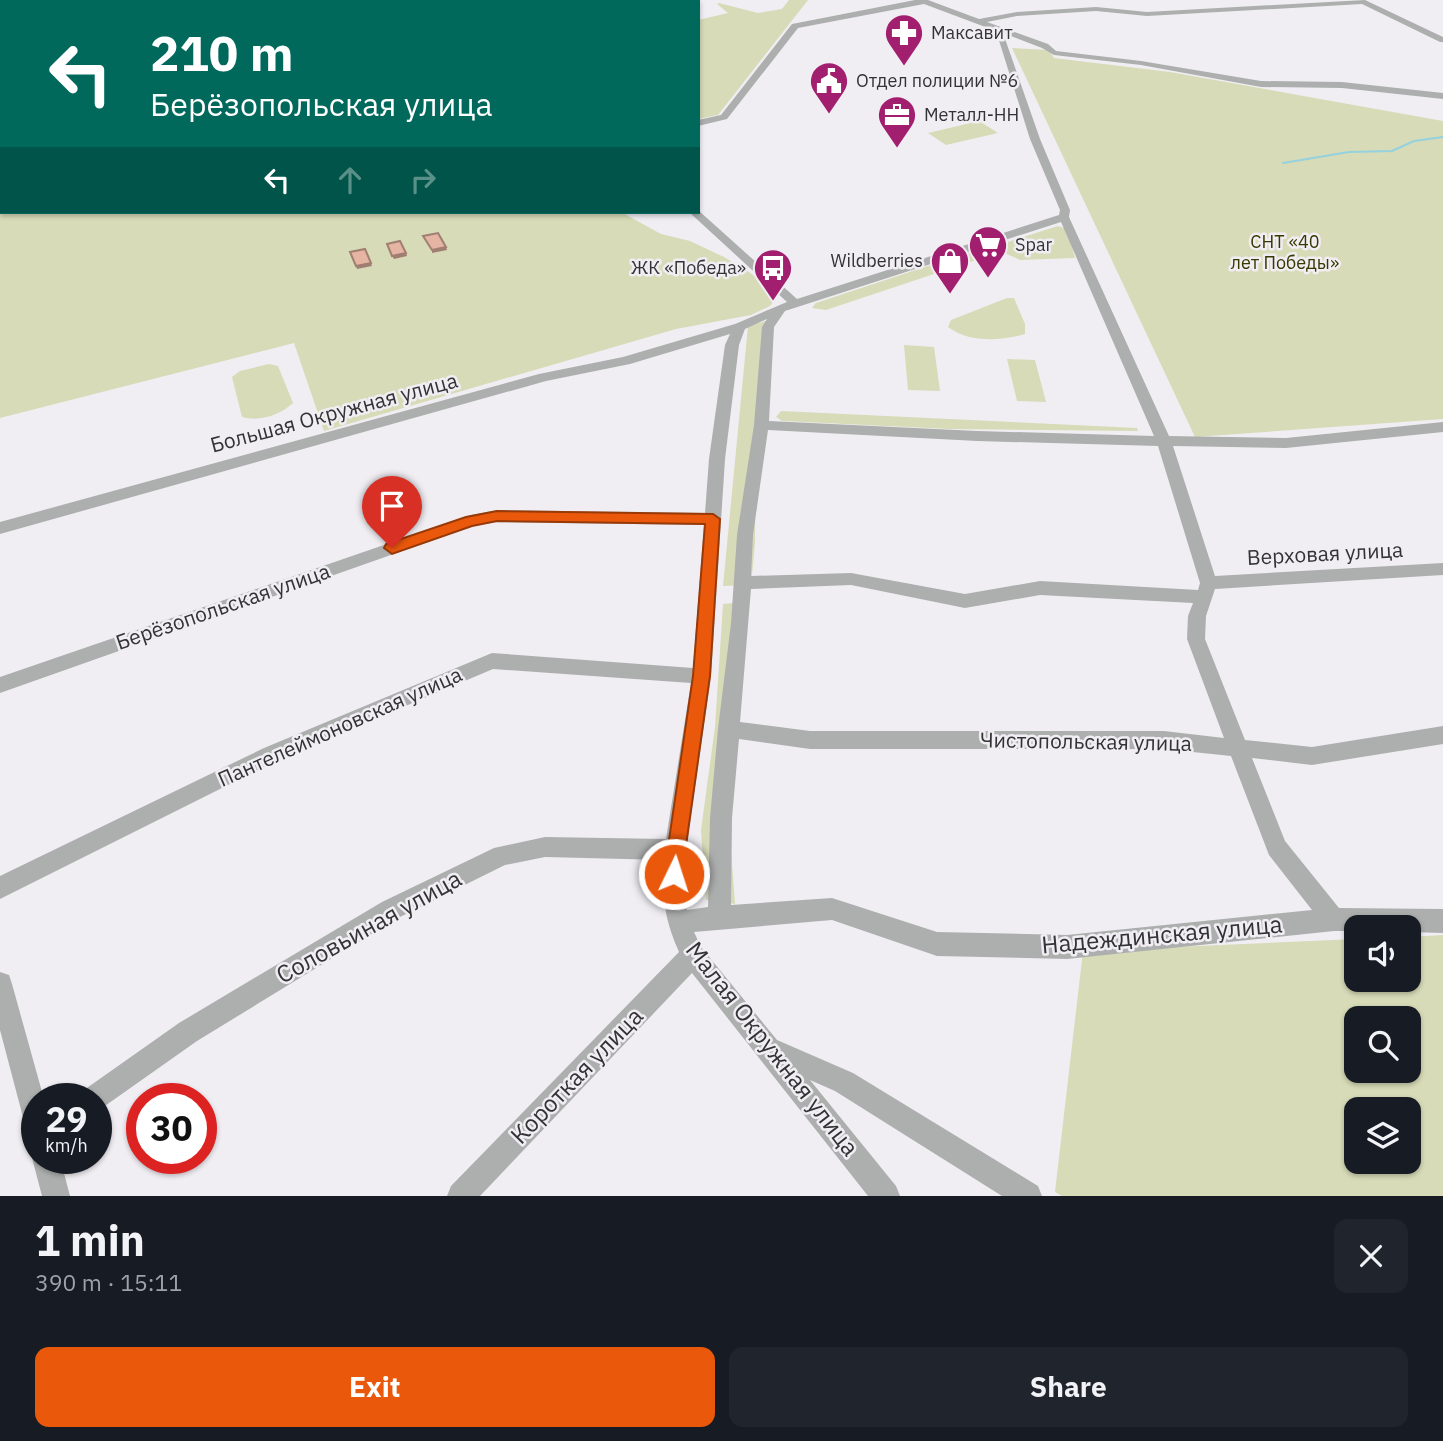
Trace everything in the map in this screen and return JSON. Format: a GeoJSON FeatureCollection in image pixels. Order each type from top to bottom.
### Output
{"type":"FeatureCollection","features":[{"type":"Feature","properties":{"kind":"street"},"geometry":{"type":"LineString","coordinates":[[700,123],[724,117],[795,26],[922,1],[999,32],[1045,46],[1054,53],[1140,63],[1244,82],[1342,85],[1443,96]]}},
{"type":"Feature","properties":{"kind":"street"},"geometry":{"type":"LineString","coordinates":[[978,22],[1017,14],[1096,9],[1147,14],[1361,1],[1443,40]]}},
{"type":"Feature","properties":{"kind":"street"},"geometry":{"type":"LineString","coordinates":[[999,32],[1035,139],[1065,210],[1064,217],[1164,441],[1206,590],[1197,616],[1196,639],[1277,848],[1334,919]]}},
{"type":"Feature","properties":{"kind":"street"},"geometry":{"type":"LineString","coordinates":[[696,214],[796,304]]}},
{"type":"Feature","properties":{"kind":"street","name":"Большая Окружная улица"},"geometry":{"type":"LineString","coordinates":[[0,528],[480,394],[609,365],[740,327],[781,309],[1064,217]]}},
{"type":"Feature","properties":{"kind":"street"},"geometry":{"type":"LineString","coordinates":[[719,916],[728,729],[745,535],[761,425],[768,327],[781,309]]}},
{"type":"Feature","properties":{"kind":"street"},"geometry":{"type":"LineString","coordinates":[[713,519],[732,345],[740,327]]}},
{"type":"Feature","properties":{"kind":"street"},"geometry":{"type":"LineString","coordinates":[[761,425],[1164,441],[1286,443],[1443,427]]}},
{"type":"Feature","properties":{"kind":"street","name":"Берёзопольская улица"},"geometry":{"type":"LineString","coordinates":[[0,685],[471,521],[497,516],[713,519]]}},
{"type":"Feature","properties":{"kind":"street","name":"Малая Окружная улица"},"geometry":{"type":"LineString","coordinates":[[713,519],[702,676],[675,850],[673,898],[678,923],[693,955],[886,1196]]}},
{"type":"Feature","properties":{"kind":"street","name":"Верховая улица"},"geometry":{"type":"LineString","coordinates":[[742,583],[851,579],[928,596],[965,601],[1040,588],[1206,590],[1443,569]]}},
{"type":"Feature","properties":{"kind":"street","name":"Пантелеймоновская улица"},"geometry":{"type":"LineString","coordinates":[[0,888],[271,754],[492,661],[702,676]]}},
{"type":"Feature","properties":{"kind":"street","name":"Чистопольская улица"},"geometry":{"type":"LineString","coordinates":[[728,729],[810,740],[1164,740],[1312,756],[1443,735]]}},
{"type":"Feature","properties":{"kind":"street","name":"Соловьиная улица"},"geometry":{"type":"LineString","coordinates":[[112,1086],[188,1032],[390,910],[502,855],[545,847],[675,850]]}},
{"type":"Feature","properties":{"kind":"street","name":"Надеждинская улица"},"geometry":{"type":"LineString","coordinates":[[678,923],[719,916],[832,909],[937,944],[1067,947],[1334,919],[1443,921]]}},
{"type":"Feature","properties":{"kind":"street","name":"Короткая улица"},"geometry":{"type":"LineString","coordinates":[[461,1196],[693,955]]}},
{"type":"Feature","properties":{"kind":"street"},"geometry":{"type":"LineString","coordinates":[[0,984],[27,1083]]}},
{"type":"Feature","properties":{"kind":"street"},"geometry":{"type":"LineString","coordinates":[[772,1051],[844,1082],[1028,1196]]}},
{"type":"Feature","properties":{"kind":"street"},"geometry":{"type":"LineString","coordinates":[[50,1174],[56,1196]]}},
{"type":"Feature","properties":{"kind":"green space"},"geometry":{"type":"Polygon","coordinates":[[[789,0],[808,0],[718,115],[700,119],[700,20],[728,13],[717,4],[719,3],[758,13],[782,9],[789,0]]]}},
{"type":"Feature","properties":{"kind":"green space","name":"СНТ «40 лет Победы»"},"geometry":{"type":"Polygon","coordinates":[[[1012,48],[1049,50],[1054,58],[1170,72],[1443,121],[1443,419],[1195,437],[1012,48]]]}},
{"type":"Feature","properties":{"kind":"green space"},"geometry":{"type":"Polygon","coordinates":[[[979,121],[998,133],[946,145],[928,133],[979,121]]]}},
{"type":"Feature","properties":{"kind":"green space"},"geometry":{"type":"Polygon","coordinates":[[[0,214],[625,214],[661,234],[690,241],[724,257],[752,274],[776,298],[770,306],[751,315],[676,329],[324,431],[294,343],[0,418],[0,214]]]}},
{"type":"Feature","properties":{"kind":"green space"},"geometry":{"type":"Polygon","coordinates":[[[1058,226],[1067,229],[1075,258],[1020,260],[998,250],[1001,244],[1058,226]]]}},
{"type":"Feature","properties":{"kind":"green space"},"geometry":{"type":"Polygon","coordinates":[[[973,251],[982,258],[826,310],[812,308],[816,303],[973,251]]]}},
{"type":"Feature","properties":{"kind":"green space"},"geometry":{"type":"Polygon","coordinates":[[[1007,298],[1014,298],[1025,324],[1025,334],[985,339],[966,336],[948,327],[951,320],[1007,298]]]}},
{"type":"Feature","properties":{"kind":"green space"},"geometry":{"type":"Polygon","coordinates":[[[766,321],[756,423],[755,543],[751,585],[723,586],[748,326],[766,321]]]}},
{"type":"Feature","properties":{"kind":"green space"},"geometry":{"type":"Polygon","coordinates":[[[904,345],[934,347],[940,391],[908,390],[904,345]]]}},
{"type":"Feature","properties":{"kind":"green space"},"geometry":{"type":"Polygon","coordinates":[[[1007,359],[1035,360],[1046,402],[1017,401],[1007,359]]]}},
{"type":"Feature","properties":{"kind":"green space"},"geometry":{"type":"Polygon","coordinates":[[[269,364],[278,366],[293,403],[269,416],[256,419],[242,417],[232,377],[240,371],[269,364]]]}},
{"type":"Feature","properties":{"kind":"green space"},"geometry":{"type":"Polygon","coordinates":[[[781,411],[1137,428],[1138,431],[950,429],[782,421],[776,417],[781,411]]]}},
{"type":"Feature","properties":{"kind":"green space"},"geometry":{"type":"Polygon","coordinates":[[[745,602],[728,810],[735,904],[706,900],[701,830],[715,727],[723,604],[745,602]]]}},
{"type":"Feature","properties":{"kind":"green space"},"geometry":{"type":"Polygon","coordinates":[[[1443,935],[1443,1196],[1062,1196],[1055,1192],[1083,951],[1344,940],[1344,992],[1421,992],[1421,936],[1443,935]]]}},
{"type":"Feature","properties":{"kind":"building"},"geometry":{"type":"Polygon","coordinates":[[[438,233],[446,247],[432,250],[423,236],[438,233]]]}},
{"type":"Feature","properties":{"kind":"building"},"geometry":{"type":"Polygon","coordinates":[[[400,241],[406,253],[392,256],[387,244],[400,241]]]}},
{"type":"Feature","properties":{"kind":"building"},"geometry":{"type":"Polygon","coordinates":[[[365,249],[371,263],[356,266],[350,252],[365,249]]]}},
{"type":"Feature","properties":{"kind":"waterway"},"geometry":{"type":"LineString","coordinates":[[1283,163],[1349,152],[1392,151],[1414,141],[1443,137]]}},
{"type":"Feature","properties":{"kind":"place","name":"Максавит"},"geometry":{"type":"Point","coordinates":[904,67]}},
{"type":"Feature","properties":{"kind":"place","name":"Отдел полиции №6"},"geometry":{"type":"Point","coordinates":[829,115]}},
{"type":"Feature","properties":{"kind":"place","name":"Металл-НН"},"geometry":{"type":"Point","coordinates":[897,149]}},
{"type":"Feature","properties":{"kind":"place","name":"Spar"},"geometry":{"type":"Point","coordinates":[988,279]}},
{"type":"Feature","properties":{"kind":"place","name":"Wildberries"},"geometry":{"type":"Point","coordinates":[950,295]}},
{"type":"Feature","properties":{"kind":"place","name":"ЖК «Победа»"},"geometry":{"type":"Point","coordinates":[773,302]}},
{"type":"Feature","properties":{"kind":"route"},"geometry":{"type":"LineString","coordinates":[[392,548],[485,517],[713,519],[702,676],[675,850],[674,874]]}}]}
